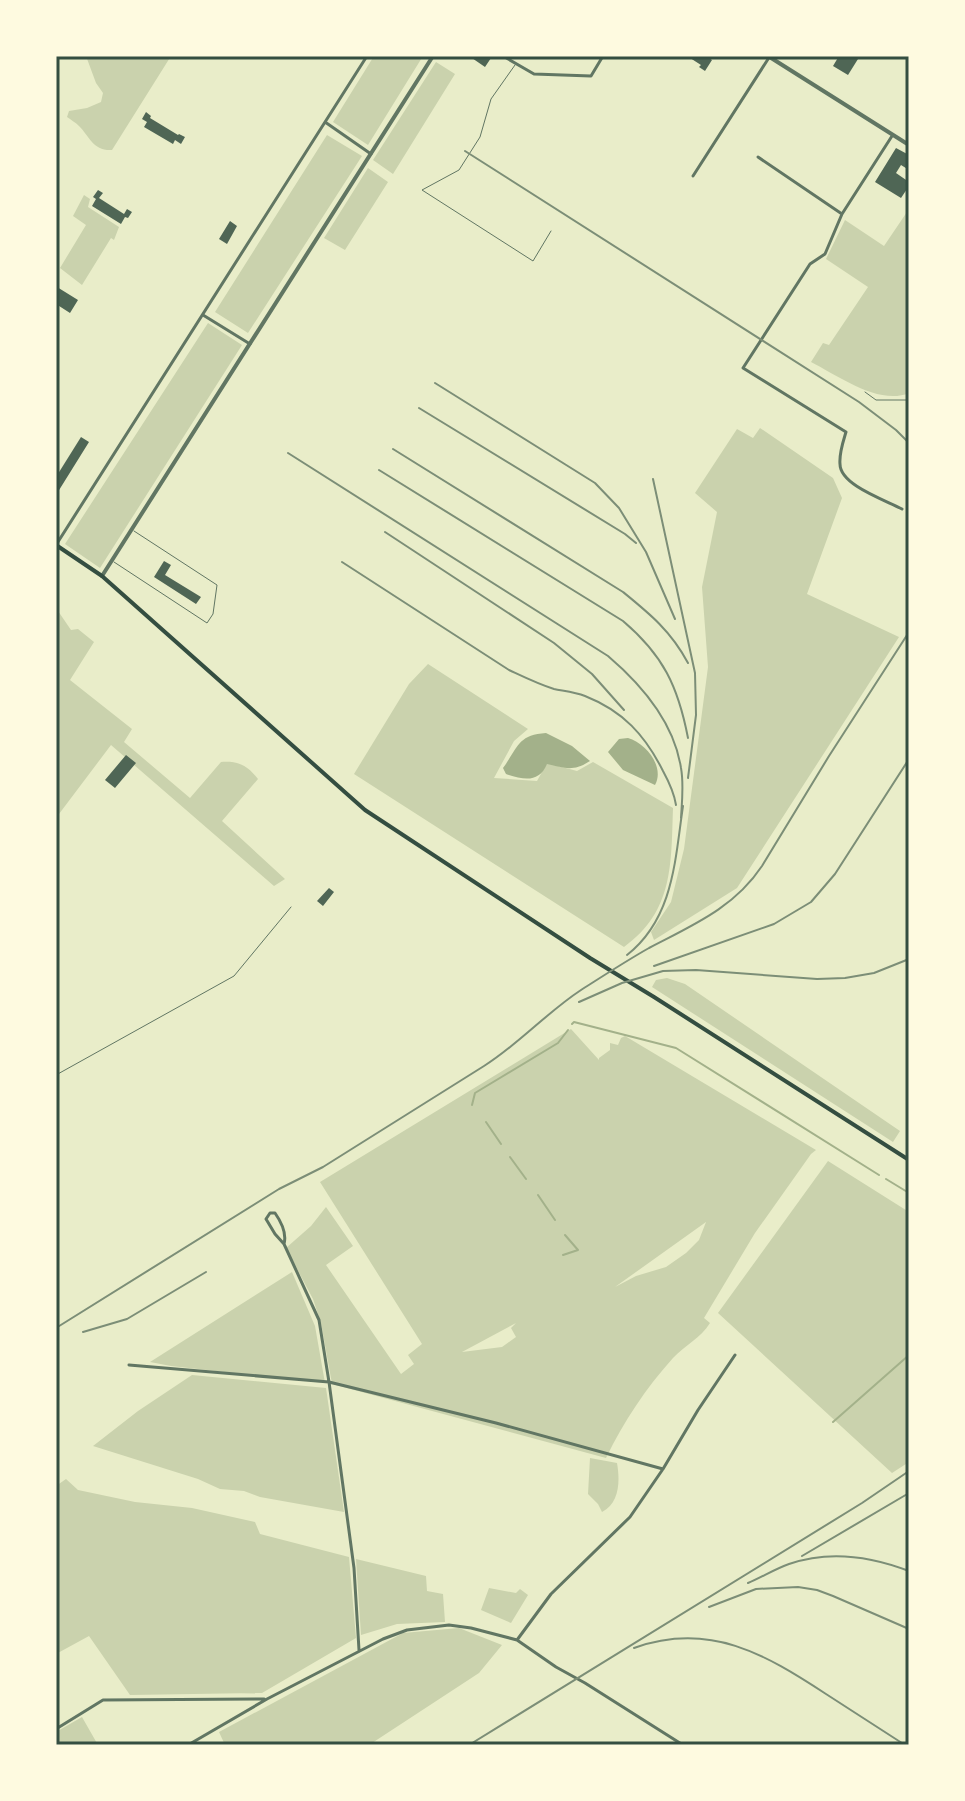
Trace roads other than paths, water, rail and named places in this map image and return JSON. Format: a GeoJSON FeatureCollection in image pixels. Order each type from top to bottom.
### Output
{"type":"FeatureCollection","features":[{"type":"Feature","properties":{"kind":"main road"},"geometry":{"type":"LineString","coordinates":[[56,545],[102,576],[365,810],[590,958],[909,1160]]}},
{"type":"Feature","properties":{"kind":"street"},"geometry":{"type":"LineString","coordinates":[[56,545],[367,56]]}},
{"type":"Feature","properties":{"kind":"street"},"geometry":{"type":"LineString","coordinates":[[102,576],[433,56]]}},
{"type":"Feature","properties":{"kind":"street"},"geometry":{"type":"LineString","coordinates":[[503,56],[534,74],[591,76],[603,56]]}},
{"type":"Feature","properties":{"kind":"street"},"geometry":{"type":"LineString","coordinates":[[693,176],[769,56],[909,145]]}},
{"type":"Feature","properties":{"kind":"street"},"geometry":{"type":"LineString","coordinates":[[325,122],[371,154]]}},
{"type":"Feature","properties":{"kind":"street"},"geometry":{"type":"LineString","coordinates":[[893,135],[842,214],[825,254],[810,264],[743,368],[846,432],[839,467],[844,478],[902,509]]}},
{"type":"Feature","properties":{"kind":"street"},"geometry":{"type":"LineString","coordinates":[[758,157],[842,214]]}},
{"type":"Feature","properties":{"kind":"street"},"geometry":{"type":"LineString","coordinates":[[203,315],[250,344]]}},
{"type":"Feature","properties":{"kind":"street"},"geometry":{"type":"LineString","coordinates":[[284,1244],[286,1236],[280,1220],[275,1213],[270,1213],[266,1219],[284,1244],[319,1320],[354,1568],[359,1650]]}},
{"type":"Feature","properties":{"kind":"street"},"geometry":{"type":"LineString","coordinates":[[517,1640],[551,1594],[630,1517],[735,1355]]}},
{"type":"Feature","properties":{"kind":"street"},"geometry":{"type":"LineString","coordinates":[[129,1365],[329,1382],[496,1423],[663,1469]]}},
{"type":"Feature","properties":{"kind":"street"},"geometry":{"type":"LineString","coordinates":[[188,1745],[359,1650],[407,1630],[449,1625],[517,1640],[683,1745]]}},
{"type":"Feature","properties":{"kind":"street"},"geometry":{"type":"LineString","coordinates":[[56,1729],[103,1700],[267,1699]]}},
{"type":"Feature","properties":{"kind":"lane"},"geometry":{"type":"LineString","coordinates":[[515,64],[491,99],[480,137],[459,170],[422,190],[533,261],[551,231]]}},
{"type":"Feature","properties":{"kind":"lane"},"geometry":{"type":"LineString","coordinates":[[865,392],[876,400],[909,400]]}},
{"type":"Feature","properties":{"kind":"lane"},"geometry":{"type":"LineString","coordinates":[[111,561],[207,623],[213,614],[217,585],[131,529]]}},
{"type":"Feature","properties":{"kind":"lane"},"geometry":{"type":"LineString","coordinates":[[56,1075],[234,976],[291,907]]}},
{"type":"Feature","properties":{"kind":"waterway"},"geometry":{"type":"LineString","coordinates":[[572,1024],[676,1048],[879,1175]]}},
{"type":"Feature","properties":{"kind":"waterway"},"geometry":{"type":"LineString","coordinates":[[472,1105],[475,1093],[558,1043],[568,1030]]}},
{"type":"Feature","properties":{"kind":"waterway"},"geometry":{"type":"LineString","coordinates":[[486,1122],[501,1144]]}},
{"type":"Feature","properties":{"kind":"waterway"},"geometry":{"type":"LineString","coordinates":[[510,1157],[526,1179]]}},
{"type":"Feature","properties":{"kind":"waterway"},"geometry":{"type":"LineString","coordinates":[[886,1179],[909,1193]]}},
{"type":"Feature","properties":{"kind":"waterway"},"geometry":{"type":"LineString","coordinates":[[538,1195],[555,1220]]}},
{"type":"Feature","properties":{"kind":"waterway"},"geometry":{"type":"LineString","coordinates":[[563,1255],[578,1250],[565,1235]]}},
{"type":"Feature","properties":{"kind":"waterway"},"geometry":{"type":"LineString","coordinates":[[833,1422],[909,1355]]}},
{"type":"Feature","properties":{"kind":"railway"},"geometry":{"type":"LineString","coordinates":[[465,151],[859,402],[909,443]]}},
{"type":"Feature","properties":{"kind":"railway"},"geometry":{"type":"LineString","coordinates":[[435,383],[595,483],[619,508],[646,552],[675,619]]}},
{"type":"Feature","properties":{"kind":"railway"},"geometry":{"type":"LineString","coordinates":[[419,408],[636,543]]}},
{"type":"Feature","properties":{"kind":"railway"},"geometry":{"type":"LineString","coordinates":[[393,449],[623,592],[667,632],[688,663]]}},
{"type":"Feature","properties":{"kind":"railway"},"geometry":{"type":"LineString","coordinates":[[288,453],[621,667],[655,706],[671,735],[682,774],[681,818]]}},
{"type":"Feature","properties":{"kind":"railway"},"geometry":{"type":"LineString","coordinates":[[379,470],[623,621],[649,646],[667,673],[688,738]]}},
{"type":"Feature","properties":{"kind":"railway"},"geometry":{"type":"LineString","coordinates":[[653,479],[695,673],[696,715],[688,778]]}},
{"type":"Feature","properties":{"kind":"railway"},"geometry":{"type":"LineString","coordinates":[[385,532],[554,643],[592,674],[624,710]]}},
{"type":"Feature","properties":{"kind":"railway"},"geometry":{"type":"LineString","coordinates":[[342,562],[509,670],[548,687],[585,696],[622,717],[656,758],[671,787],[676,805]]}},
{"type":"Feature","properties":{"kind":"railway"},"geometry":{"type":"LineString","coordinates":[[56,1328],[484,1066],[581,990],[726,904],[762,866],[909,632]]}},
{"type":"Feature","properties":{"kind":"railway"},"geometry":{"type":"LineString","coordinates":[[654,966],[774,924],[811,902],[835,874],[909,759]]}},
{"type":"Feature","properties":{"kind":"railway"},"geometry":{"type":"LineString","coordinates":[[627,955],[643,940],[663,906],[674,867],[683,806]]}},
{"type":"Feature","properties":{"kind":"railway"},"geometry":{"type":"LineString","coordinates":[[579,1002],[622,983],[663,971],[845,978],[874,973],[909,959]]}},
{"type":"Feature","properties":{"kind":"railway"},"geometry":{"type":"LineString","coordinates":[[83,1332],[127,1319],[206,1272]]}},
{"type":"Feature","properties":{"kind":"railway"},"geometry":{"type":"LineString","coordinates":[[469,1745],[909,1471]]}},
{"type":"Feature","properties":{"kind":"railway"},"geometry":{"type":"LineString","coordinates":[[802,1556],[909,1493]]}},
{"type":"Feature","properties":{"kind":"railway"},"geometry":{"type":"LineString","coordinates":[[748,1583],[789,1564],[819,1557],[864,1559],[909,1571]]}},
{"type":"Feature","properties":{"kind":"railway"},"geometry":{"type":"LineString","coordinates":[[709,1607],[756,1589],[798,1587],[833,1596],[909,1629]]}},
{"type":"Feature","properties":{"kind":"railway"},"geometry":{"type":"LineString","coordinates":[[634,1648],[687,1638],[735,1646],[781,1666],[905,1745]]}}]}
